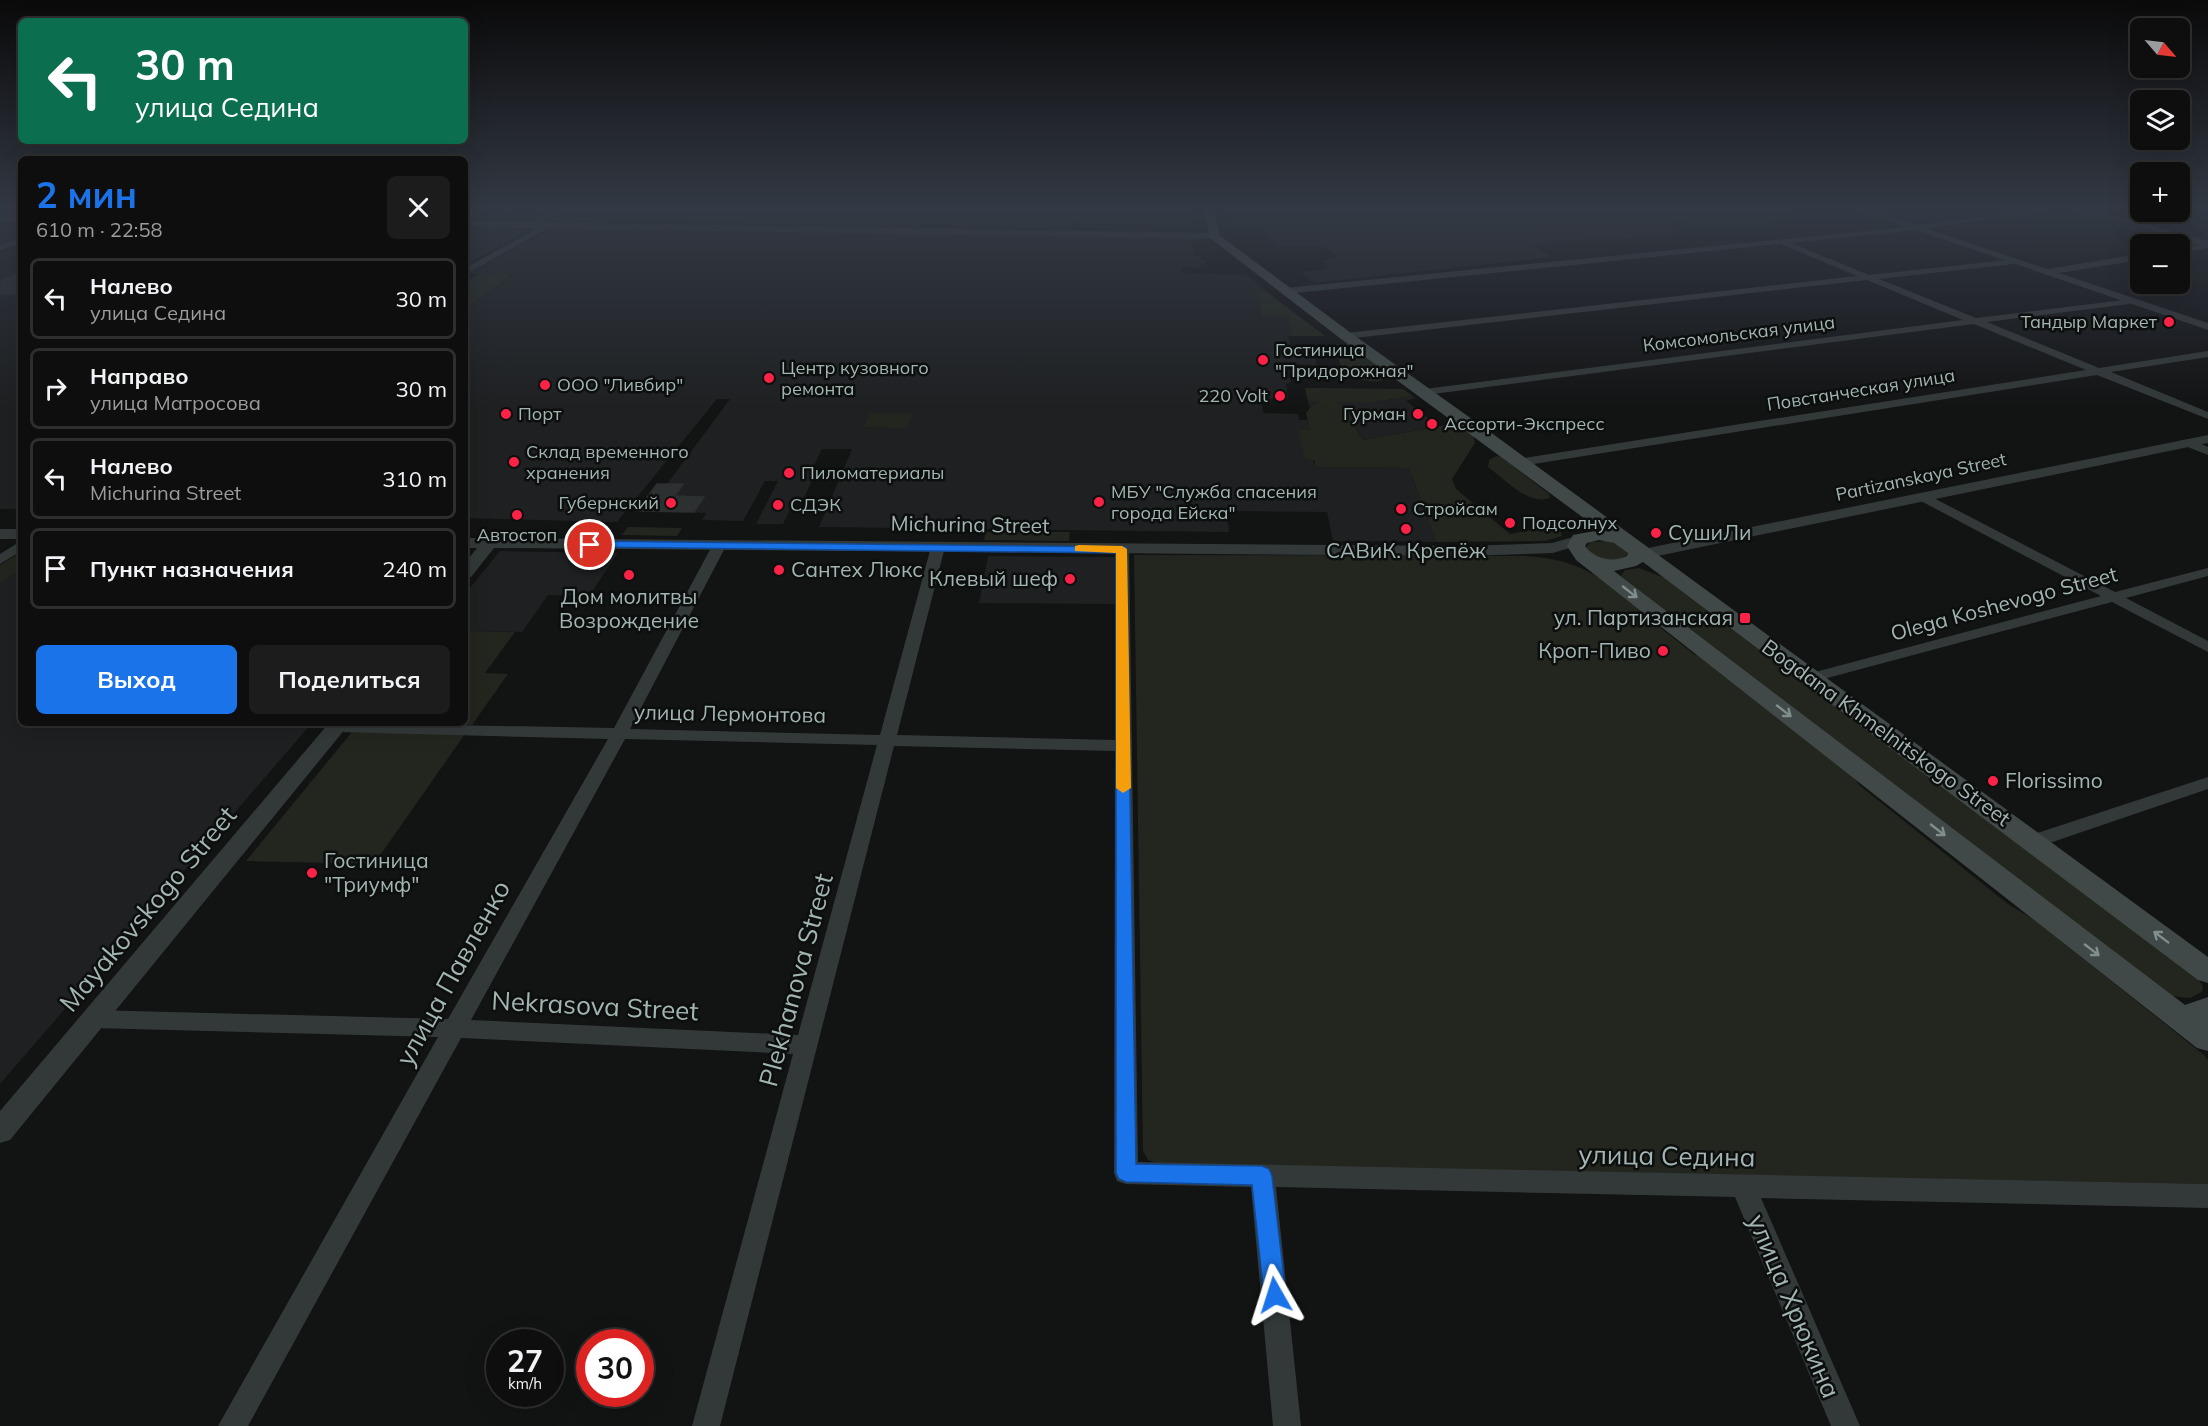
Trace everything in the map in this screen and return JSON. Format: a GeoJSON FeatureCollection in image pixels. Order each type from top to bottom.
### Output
{"type":"FeatureCollection","features":[{"type":"Feature","properties":{"kind":"main road","name":"Bogdana Khmelnitskogo Street"},"geometry":{"type":"LineString","coordinates":[[1267,277],[2208,972]]}},
{"type":"Feature","properties":{"kind":"main road"},"geometry":{"type":"LineString","coordinates":[[1564,495],[1575,522],[1580,549],[1601,564],[1626,564],[1637,557],[1637,549],[1618,538],[1599,535],[1585,537],[1580,549]]}},
{"type":"Feature","properties":{"kind":"main road","name":"Bogdana Khmelnitskogo Street"},"geometry":{"type":"LineString","coordinates":[[1580,549],[2201,1029]]}},
{"type":"Feature","properties":{"kind":"street"},"geometry":{"type":"LineString","coordinates":[[1286,291],[1432,277]]}},
{"type":"Feature","properties":{"kind":"street"},"geometry":{"type":"LineString","coordinates":[[1864,277],[2208,416]]}},
{"type":"Feature","properties":{"kind":"street"},"geometry":{"type":"LineString","coordinates":[[1346,336],[1880,277]]}},
{"type":"Feature","properties":{"kind":"street"},"geometry":{"type":"LineString","coordinates":[[2060,277],[2208,327]]}},
{"type":"Feature","properties":{"kind":"street","name":"Комсомольская улица"},"geometry":{"type":"LineString","coordinates":[[1425,392],[2130,301]]}},
{"type":"Feature","properties":{"kind":"street","name":"Повстанческая улица"},"geometry":{"type":"LineString","coordinates":[[1521,462],[2208,354]]}},
{"type":"Feature","properties":{"kind":"street","name":"Partizanskaya Street"},"geometry":{"type":"LineString","coordinates":[[1637,549],[1924,496],[2208,439]]}},
{"type":"Feature","properties":{"kind":"street"},"geometry":{"type":"LineString","coordinates":[[2188,442],[2208,451]]}},
{"type":"Feature","properties":{"kind":"street"},"geometry":{"type":"LineString","coordinates":[[1924,496],[2208,647]]}},
{"type":"Feature","properties":{"kind":"street"},"geometry":{"type":"LineString","coordinates":[[0,534],[18,534]]}},
{"type":"Feature","properties":{"kind":"street","name":"Michurina Street"},"geometry":{"type":"LineString","coordinates":[[468,543],[1122,549],[1580,549]]}},
{"type":"Feature","properties":{"kind":"street"},"geometry":{"type":"LineString","coordinates":[[468,569],[490,543]]}},
{"type":"Feature","properties":{"kind":"street","name":"улица Павленко"},"geometry":{"type":"LineString","coordinates":[[232,1426],[619,734],[719,546]]}},
{"type":"Feature","properties":{"kind":"street"},"geometry":{"type":"LineString","coordinates":[[0,560],[18,547]]}},
{"type":"Feature","properties":{"kind":"street","name":"Plekhanova Street"},"geometry":{"type":"LineString","coordinates":[[706,1426],[938,547]]}},
{"type":"Feature","properties":{"kind":"street"},"geometry":{"type":"LineString","coordinates":[[1122,549],[1123,746]]}},
{"type":"Feature","properties":{"kind":"street","name":"Olega Koshevogo Street"},"geometry":{"type":"LineString","coordinates":[[1810,678],[2208,572]]}},
{"type":"Feature","properties":{"kind":"street","name":"Mayakovskogo Street"},"geometry":{"type":"LineString","coordinates":[[0,1131],[337,726]]}},
{"type":"Feature","properties":{"kind":"street","name":"улица Лермонтова"},"geometry":{"type":"LineString","coordinates":[[369,726],[1123,746]]}},
{"type":"Feature","properties":{"kind":"street","name":"улица Седина"},"geometry":{"type":"LineString","coordinates":[[1123,746],[1126,1173],[2208,1196]]}},
{"type":"Feature","properties":{"kind":"street"},"geometry":{"type":"LineString","coordinates":[[2032,842],[2208,783]]}},
{"type":"Feature","properties":{"kind":"street","name":"Nekrasova Street"},"geometry":{"type":"LineString","coordinates":[[93,1019],[453,1028],[807,1045]]}},
{"type":"Feature","properties":{"kind":"street"},"geometry":{"type":"LineString","coordinates":[[1262,1176],[1287,1426]]}},
{"type":"Feature","properties":{"kind":"street","name":"улица Хрюкина"},"geometry":{"type":"LineString","coordinates":[[1743,1186],[1846,1426]]}},
{"type":"Feature","properties":{"kind":"shaded area"},"geometry":{"type":"Polygon","coordinates":[[[0,277],[18,277],[18,509],[0,509],[0,277]]]}},
{"type":"Feature","properties":{"kind":"shaded area"},"geometry":{"type":"Polygon","coordinates":[[[475,277],[510,277],[468,308],[468,281],[475,277]]]}},
{"type":"Feature","properties":{"kind":"shaded area"},"geometry":{"type":"Polygon","coordinates":[[[511,277],[1249,277],[1267,292],[1258,292],[1262,316],[1288,316],[1292,334],[1288,337],[1292,351],[1313,351],[1317,365],[1282,364],[1284,377],[1290,378],[1291,383],[1286,384],[1288,399],[1271,399],[1271,403],[1262,402],[1263,413],[1298,414],[1299,420],[1308,420],[1310,430],[1299,429],[1316,467],[1409,468],[1436,542],[1333,541],[1327,512],[1227,511],[1229,532],[819,527],[852,449],[822,449],[812,470],[817,470],[802,502],[794,502],[783,524],[756,524],[778,481],[765,481],[743,521],[702,520],[706,513],[637,511],[657,484],[667,484],[730,399],[717,399],[617,522],[468,518],[468,308],[511,277]]]}},
{"type":"Feature","properties":{"kind":"shaded area"},"geometry":{"type":"Polygon","coordinates":[[[1307,277],[1374,277],[1315,283],[1307,277]]]}},
{"type":"Feature","properties":{"kind":"shaded area"},"geometry":{"type":"Polygon","coordinates":[[[1258,292],[1267,292],[1325,336],[1288,336],[1292,334],[1288,317],[1262,316],[1258,292]]]}},
{"type":"Feature","properties":{"kind":"shaded area"},"geometry":{"type":"Polygon","coordinates":[[[1352,344],[1393,374],[1382,380],[1369,381],[1343,373],[1334,345],[1352,344]]]}},
{"type":"Feature","properties":{"kind":"shaded area"},"geometry":{"type":"Polygon","coordinates":[[[1305,388],[1403,389],[1413,396],[1374,402],[1334,402],[1348,408],[1351,422],[1363,440],[1457,423],[1473,435],[1475,443],[1452,479],[1456,489],[1510,534],[1553,526],[1561,532],[1562,536],[1545,541],[1436,542],[1409,468],[1316,467],[1314,460],[1305,459],[1298,429],[1310,430],[1306,413],[1312,405],[1321,402],[1308,401],[1305,388]]]}},
{"type":"Feature","properties":{"kind":"shaded area"},"geometry":{"type":"Polygon","coordinates":[[[1413,396],[1416,398],[1406,401],[1439,426],[1363,440],[1351,422],[1346,406],[1322,402],[1309,408],[1308,401],[1374,402],[1413,396]]]}},
{"type":"Feature","properties":{"kind":"shaded area"},"geometry":{"type":"Polygon","coordinates":[[[870,413],[913,413],[907,428],[864,427],[870,413]]]}},
{"type":"Feature","properties":{"kind":"shaded area"},"geometry":{"type":"Polygon","coordinates":[[[1497,456],[1549,494],[1550,498],[1533,498],[1509,484],[1488,467],[1489,460],[1497,456]]]}},
{"type":"Feature","properties":{"kind":"shaded area"},"geometry":{"type":"Polygon","coordinates":[[[628,527],[682,528],[677,536],[622,535],[628,527]]]}},
{"type":"Feature","properties":{"kind":"shaded area"},"geometry":{"type":"Polygon","coordinates":[[[986,532],[1070,532],[1069,541],[984,540],[986,532]]]}},
{"type":"Feature","properties":{"kind":"shaded area"},"geometry":{"type":"Polygon","coordinates":[[[1591,542],[1616,543],[1627,552],[1627,555],[1616,560],[1605,559],[1586,547],[1591,542]]]}},
{"type":"Feature","properties":{"kind":"shaded area"},"geometry":{"type":"Polygon","coordinates":[[[500,551],[618,553],[589,596],[548,595],[522,632],[468,631],[468,590],[500,551]]]}},
{"type":"Feature","properties":{"kind":"shaded area"},"geometry":{"type":"Polygon","coordinates":[[[18,554],[18,571],[0,584],[0,565],[18,554]]]}},
{"type":"Feature","properties":{"kind":"shaded area"},"geometry":{"type":"Polygon","coordinates":[[[1134,555],[1524,556],[1560,561],[1601,579],[1695,655],[1703,656],[1850,771],[1859,785],[2008,904],[2036,921],[2204,1055],[2208,1060],[2208,1184],[1159,1164],[1148,1160],[1143,1151],[1134,555]]]}},
{"type":"Feature","properties":{"kind":"shaded area"},"geometry":{"type":"Polygon","coordinates":[[[988,556],[1116,557],[1115,604],[979,603],[988,556]]]}},
{"type":"Feature","properties":{"kind":"shaded area"},"geometry":{"type":"Polygon","coordinates":[[[1639,568],[1665,578],[2197,978],[2203,986],[2202,992],[2190,998],[2171,996],[1621,576],[1625,570],[1639,568]]]}},
{"type":"Feature","properties":{"kind":"shaded area"},"geometry":{"type":"Polygon","coordinates":[[[18,571],[18,726],[309,726],[0,1084],[0,584],[18,571]]]}},
{"type":"Feature","properties":{"kind":"shaded area"},"geometry":{"type":"Polygon","coordinates":[[[468,631],[515,632],[485,673],[508,674],[472,725],[468,725],[468,631]]]}},
{"type":"Feature","properties":{"kind":"shaded area"},"geometry":{"type":"Polygon","coordinates":[[[352,732],[465,734],[374,864],[246,861],[352,732]]]}},
{"type":"Feature","properties":{"kind":"building"},"geometry":{"type":"Polygon","coordinates":[[[10,277],[18,277],[18,294],[0,294],[0,281],[10,277]]]}},
{"type":"Feature","properties":{"kind":"building","name":"Губернский"},"geometry":{"type":"Polygon","coordinates":[[[657,484],[683,484],[675,496],[704,497],[694,512],[637,511],[657,484]]]}},
{"type":"Feature","properties":{"kind":"slow traffic"},"geometry":{"type":"LineString","coordinates":[[1079,549],[1122,549],[1123,788]]}},
{"type":"Feature","properties":{"kind":"place","name":"Тандыр Маркет"},"geometry":{"type":"Point","coordinates":[2169,322]}},
{"type":"Feature","properties":{"kind":"place","name":"Гостиница \"Придорожная\""},"geometry":{"type":"Point","coordinates":[1263,360]}},
{"type":"Feature","properties":{"kind":"place","name":"Центр кузовного ремонта"},"geometry":{"type":"Point","coordinates":[769,378]}},
{"type":"Feature","properties":{"kind":"place","name":"ООО \"Ливбир\""},"geometry":{"type":"Point","coordinates":[545,385]}},
{"type":"Feature","properties":{"kind":"place","name":"220 Volt"},"geometry":{"type":"Point","coordinates":[1280,396]}},
{"type":"Feature","properties":{"kind":"place","name":"Порт"},"geometry":{"type":"Point","coordinates":[506,414]}},
{"type":"Feature","properties":{"kind":"place","name":"Гурман"},"geometry":{"type":"Point","coordinates":[1418,414]}},
{"type":"Feature","properties":{"kind":"place","name":"Ассорти-Экспресс"},"geometry":{"type":"Point","coordinates":[1432,424]}},
{"type":"Feature","properties":{"kind":"place","name":"Склад временного хранения"},"geometry":{"type":"Point","coordinates":[514,462]}},
{"type":"Feature","properties":{"kind":"place","name":"Пиломатериалы"},"geometry":{"type":"Point","coordinates":[789,473]}},
{"type":"Feature","properties":{"kind":"place","name":"МБУ \"Служба спасения города Ейска\""},"geometry":{"type":"Point","coordinates":[1099,502]}},
{"type":"Feature","properties":{"kind":"place","name":"Губернский"},"geometry":{"type":"Point","coordinates":[671,503]}},
{"type":"Feature","properties":{"kind":"place","name":"СДЭК"},"geometry":{"type":"Point","coordinates":[778,505]}},
{"type":"Feature","properties":{"kind":"place","name":"Стройсам"},"geometry":{"type":"Point","coordinates":[1401,509]}},
{"type":"Feature","properties":{"kind":"place","name":"Автостоп"},"geometry":{"type":"Point","coordinates":[517,515]}},
{"type":"Feature","properties":{"kind":"place","name":"Подсолнух"},"geometry":{"type":"Point","coordinates":[1510,523]}},
{"type":"Feature","properties":{"kind":"place","name":"САВиК. Крепёж"},"geometry":{"type":"Point","coordinates":[1406,529]}},
{"type":"Feature","properties":{"kind":"place","name":"СушиЛи"},"geometry":{"type":"Point","coordinates":[1656,533]}},
{"type":"Feature","properties":{"kind":"place","name":"Сантех Люкс"},"geometry":{"type":"Point","coordinates":[779,570]}},
{"type":"Feature","properties":{"kind":"place","name":"Дом молитвы Возрождение"},"geometry":{"type":"Point","coordinates":[629,575]}},
{"type":"Feature","properties":{"kind":"place","name":"Клевый шеф"},"geometry":{"type":"Point","coordinates":[1070,579]}},
{"type":"Feature","properties":{"kind":"place","name":"ул. Партизанская"},"geometry":{"type":"Point","coordinates":[1745,618]}},
{"type":"Feature","properties":{"kind":"place","name":"Кроп-Пиво"},"geometry":{"type":"Point","coordinates":[1663,651]}},
{"type":"Feature","properties":{"kind":"place","name":"Florissimo"},"geometry":{"type":"Point","coordinates":[1993,781]}},
{"type":"Feature","properties":{"kind":"place","name":"Гостиница \"Триумф\""},"geometry":{"type":"Point","coordinates":[312,873]}},
{"type":"Feature","properties":{"kind":"route"},"geometry":{"type":"LineString","coordinates":[[590,545],[1122,549],[1126,1173],[1262,1176],[1275,1295]]}}]}
